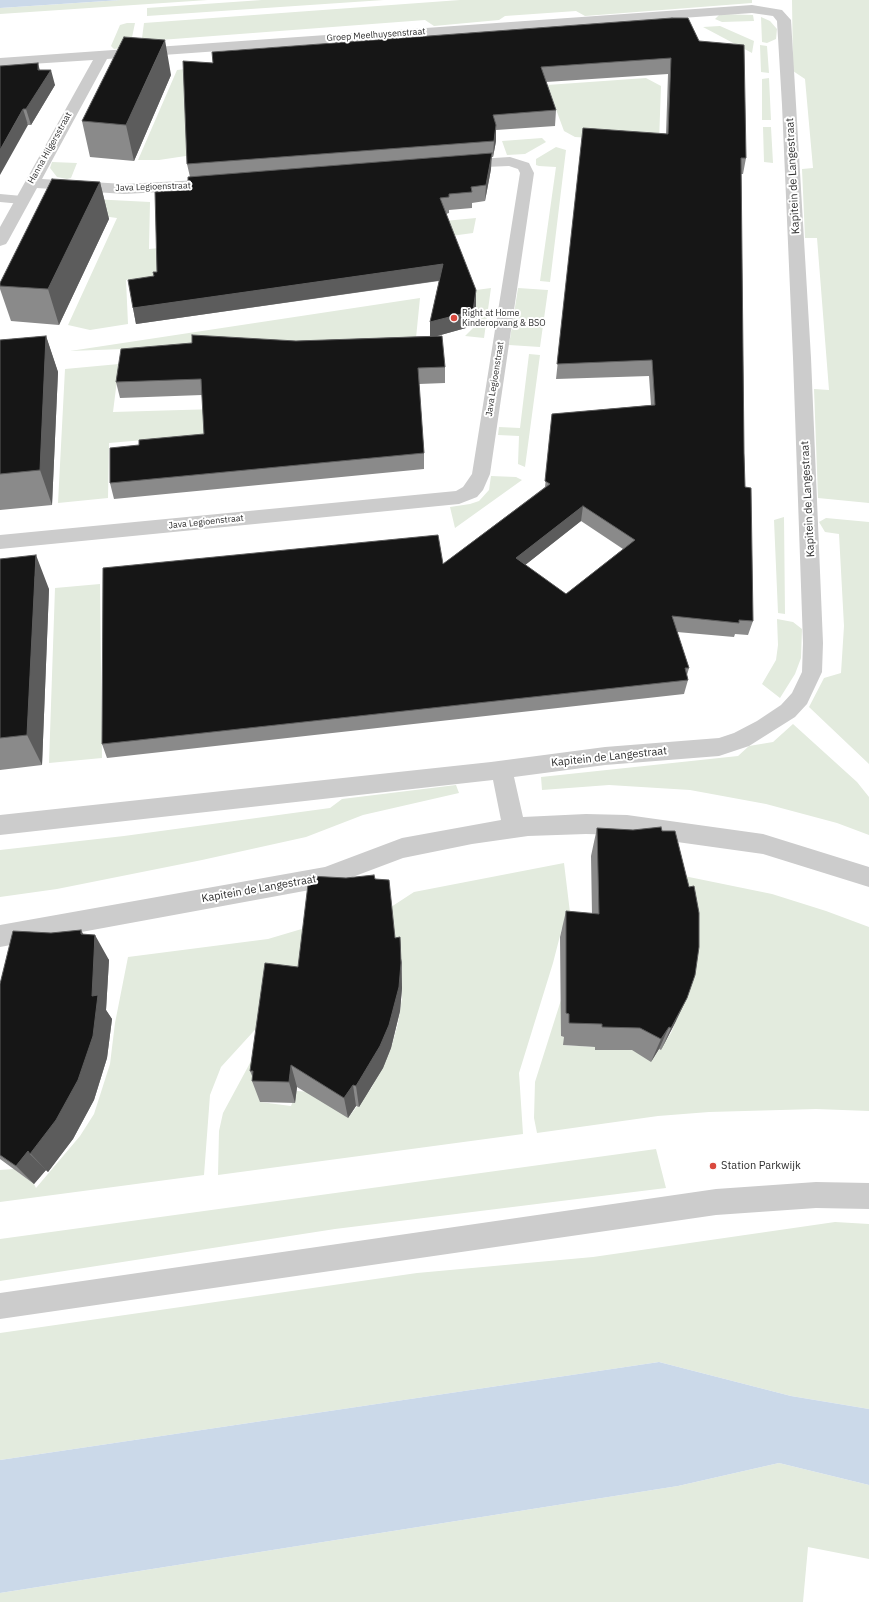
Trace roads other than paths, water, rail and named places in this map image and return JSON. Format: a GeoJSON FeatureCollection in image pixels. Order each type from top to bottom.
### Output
{"type":"FeatureCollection","features":[{"type":"Feature","properties":{"kind":"street","name":"Kapitein de Langestraat"},"geometry":{"type":"LineString","coordinates":[[0,825],[502,769],[605,756],[719,747],[741,740],[764,727],[788,710],[800,698],[812,672],[813,622],[802,358],[783,0]]}},
{"type":"Feature","properties":{"kind":"street","name":"Groep Meelhuysenstraat"},"geometry":{"type":"LineString","coordinates":[[0,62],[752,9],[777,13],[784,20]]}},
{"type":"Feature","properties":{"kind":"street","name":"Hanna Hilgersstraat"},"geometry":{"type":"LineString","coordinates":[[0,241],[102,56]]}},
{"type":"Feature","properties":{"kind":"street","name":"Java Legioenstraat"},"geometry":{"type":"LineString","coordinates":[[0,542],[443,499],[459,497],[470,492],[476,485],[481,474],[527,173],[524,166],[510,161],[442,166]]}},
{"type":"Feature","properties":{"kind":"street","name":"Java Legioenstraat"},"geometry":{"type":"LineString","coordinates":[[31,183],[124,189],[232,183]]}},
{"type":"Feature","properties":{"kind":"street"},"geometry":{"type":"LineString","coordinates":[[502,769],[514,828]]}},
{"type":"Feature","properties":{"kind":"street","name":"Kapitein de Langestraat"},"geometry":{"type":"LineString","coordinates":[[0,936],[326,877],[402,848],[472,834],[514,828],[593,824],[627,825],[693,834],[763,844],[869,877]]}},
{"type":"Feature","properties":{"kind":"lane"},"geometry":{"type":"LineString","coordinates":[[0,198],[22,200]]}},
{"type":"Feature","properties":{"kind":"lane"},"geometry":{"type":"LineString","coordinates":[[0,1306],[716,1202],[816,1196],[869,1196]]}},
{"type":"Feature","properties":{"kind":"water"},"geometry":{"type":"Polygon","coordinates":[[[0,0],[121,0],[0,8],[0,0]]]}},
{"type":"Feature","properties":{"kind":"water"},"geometry":{"type":"Polygon","coordinates":[[[659,1362],[791,1396],[869,1409],[869,1485],[779,1463],[678,1486],[0,1593],[0,1460],[659,1362]]]}},
{"type":"Feature","properties":{"kind":"place","name":"Right at Home Kinderopvang & BSO"},"geometry":{"type":"Point","coordinates":[454,318]}},
{"type":"Feature","properties":{"kind":"place","name":"Station Parkwijk"},"geometry":{"type":"Point","coordinates":[713,1166]}}]}
